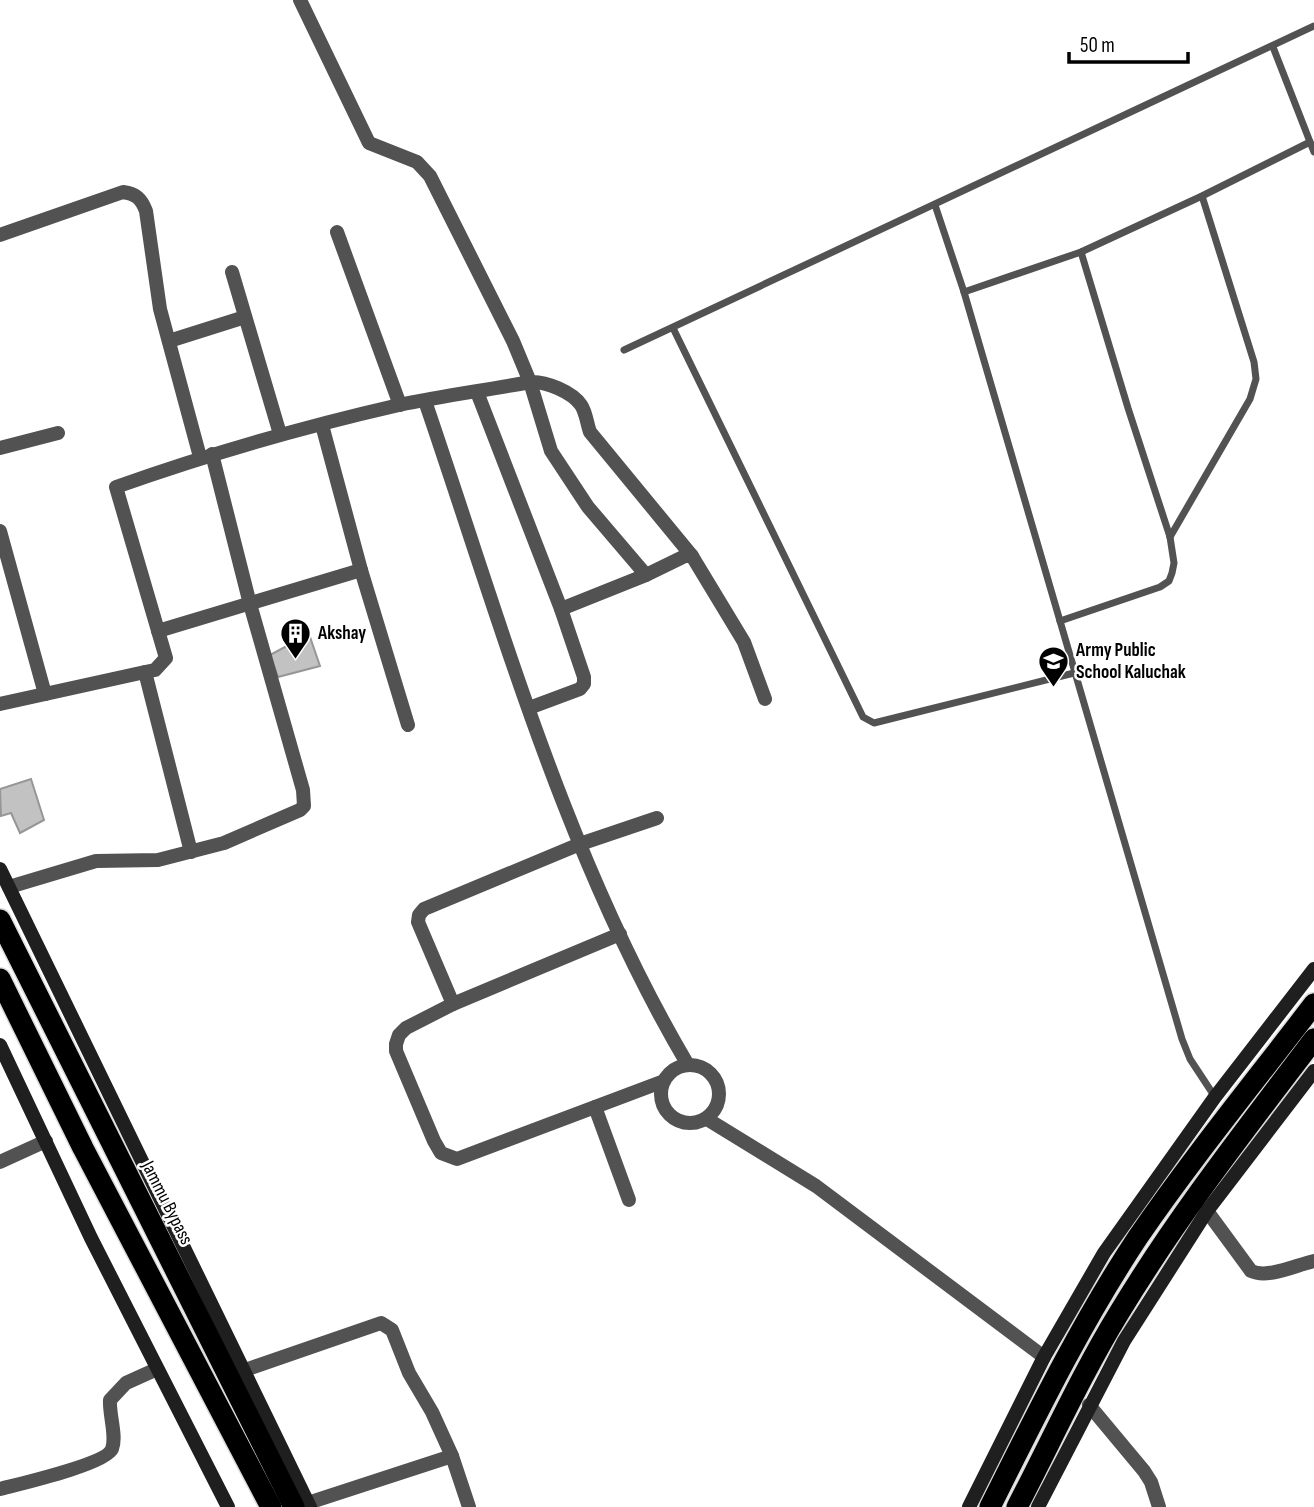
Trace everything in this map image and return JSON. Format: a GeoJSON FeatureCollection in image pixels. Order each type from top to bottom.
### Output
{"type":"FeatureCollection","features":[{"type":"Feature","properties":{"kind":"highway","name":"Jammu Bypass"},"geometry":{"type":"LineString","coordinates":[[0,920],[304,1506]]}},
{"type":"Feature","properties":{"kind":"highway"},"geometry":{"type":"LineString","coordinates":[[0,979],[83,1148],[271,1507]]}},
{"type":"Feature","properties":{"kind":"highway"},"geometry":{"type":"LineString","coordinates":[[990,1507],[1069,1350],[1138,1238],[1314,1004]]}},
{"type":"Feature","properties":{"kind":"highway"},"geometry":{"type":"LineString","coordinates":[[1017,1507],[1118,1314],[1196,1196],[1314,1039]]}},
{"type":"Feature","properties":{"kind":"street"},"geometry":{"type":"LineString","coordinates":[[300,0],[369,143],[417,162],[425,169],[440,193],[513,341],[530,382],[551,451],[588,506],[646,575]]}},
{"type":"Feature","properties":{"kind":"street"},"geometry":{"type":"LineString","coordinates":[[0,235],[123,192],[133,193],[142,200],[146,211],[160,309],[250,604],[303,790],[304,806],[225,843],[158,860],[96,861],[9,887]]}},
{"type":"Feature","properties":{"kind":"street"},"geometry":{"type":"LineString","coordinates":[[337,232],[400,405]]}},
{"type":"Feature","properties":{"kind":"street"},"geometry":{"type":"LineString","coordinates":[[232,272],[279,434]]}},
{"type":"Feature","properties":{"kind":"street"},"geometry":{"type":"LineString","coordinates":[[169,341],[245,317]]}},
{"type":"Feature","properties":{"kind":"street"},"geometry":{"type":"LineString","coordinates":[[0,704],[145,673],[155,670],[166,658],[116,487],[279,434],[400,405],[530,382],[544,384],[579,402],[583,407],[590,432],[692,556],[744,642],[765,699]]}},
{"type":"Feature","properties":{"kind":"street"},"geometry":{"type":"LineString","coordinates":[[477,392],[561,608],[584,677],[584,684],[580,689],[528,708]]}},
{"type":"Feature","properties":{"kind":"street"},"geometry":{"type":"LineString","coordinates":[[425,401],[528,708],[580,844],[660,1017],[688,1065]]}},
{"type":"Feature","properties":{"kind":"street"},"geometry":{"type":"LineString","coordinates":[[322,425],[360,570],[408,725]]}},
{"type":"Feature","properties":{"kind":"street"},"geometry":{"type":"LineString","coordinates":[[0,448],[58,433]]}},
{"type":"Feature","properties":{"kind":"street"},"geometry":{"type":"LineString","coordinates":[[0,531],[45,694]]}},
{"type":"Feature","properties":{"kind":"street"},"geometry":{"type":"LineString","coordinates":[[561,608],[646,575],[685,556],[692,556]]}},
{"type":"Feature","properties":{"kind":"street"},"geometry":{"type":"LineString","coordinates":[[158,631],[360,570]]}},
{"type":"Feature","properties":{"kind":"street"},"geometry":{"type":"LineString","coordinates":[[145,673],[191,852]]}},
{"type":"Feature","properties":{"kind":"street"},"geometry":{"type":"LineString","coordinates":[[453,1004],[418,922],[424,909],[580,844],[656,818]]}},
{"type":"Feature","properties":{"kind":"street"},"geometry":{"type":"LineString","coordinates":[[0,869],[245,1370],[304,1506],[452,1456]]}},
{"type":"Feature","properties":{"kind":"street"},"geometry":{"type":"LineString","coordinates":[[620,934],[453,1004],[406,1028],[399,1035],[396,1044],[423,1115],[441,1153],[457,1159],[664,1081]]}},
{"type":"Feature","properties":{"kind":"street"},"geometry":{"type":"LineString","coordinates":[[969,1507],[1044,1357],[1104,1253],[1215,1097],[1314,969]]}},
{"type":"Feature","properties":{"kind":"street"},"geometry":{"type":"LineString","coordinates":[[0,1045],[158,1370],[228,1507]]}},
{"type":"Feature","properties":{"kind":"street"},"geometry":{"type":"LineString","coordinates":[[688,1065],[707,1069],[719,1084],[718,1104],[707,1119],[688,1124],[671,1116],[662,1100],[664,1081],[670,1073],[688,1065]]}},
{"type":"Feature","properties":{"kind":"street"},"geometry":{"type":"LineString","coordinates":[[1038,1507],[1124,1341],[1207,1211],[1314,1071]]}},
{"type":"Feature","properties":{"kind":"street"},"geometry":{"type":"LineString","coordinates":[[595,1107],[629,1200]]}},
{"type":"Feature","properties":{"kind":"street"},"geometry":{"type":"LineString","coordinates":[[707,1119],[816,1186],[1044,1357]]}},
{"type":"Feature","properties":{"kind":"street"},"geometry":{"type":"LineString","coordinates":[[0,1162],[46,1142]]}},
{"type":"Feature","properties":{"kind":"street"},"geometry":{"type":"LineString","coordinates":[[1207,1211],[1251,1271],[1257,1274],[1314,1261]]}},
{"type":"Feature","properties":{"kind":"street"},"geometry":{"type":"LineString","coordinates":[[245,1370],[382,1324],[387,1325],[392,1330],[409,1373],[432,1412],[452,1456],[469,1507]]}},
{"type":"Feature","properties":{"kind":"street"},"geometry":{"type":"LineString","coordinates":[[0,1489],[91,1464],[107,1456],[113,1444],[110,1400],[126,1383],[158,1370]]}},
{"type":"Feature","properties":{"kind":"street"},"geometry":{"type":"LineString","coordinates":[[1089,1405],[1144,1471],[1151,1482],[1159,1507]]}},
{"type":"Feature","properties":{"kind":"lane"},"geometry":{"type":"LineString","coordinates":[[624,350],[1314,26]]}},
{"type":"Feature","properties":{"kind":"lane"},"geometry":{"type":"LineString","coordinates":[[1273,47],[1314,152]]}},
{"type":"Feature","properties":{"kind":"lane"},"geometry":{"type":"LineString","coordinates":[[964,292],[1081,252],[1310,142]]}},
{"type":"Feature","properties":{"kind":"lane"},"geometry":{"type":"LineString","coordinates":[[1170,537],[1245,408],[1256,379],[1254,362],[1202,196]]}},
{"type":"Feature","properties":{"kind":"lane"},"geometry":{"type":"LineString","coordinates":[[935,205],[964,292],[1182,1039],[1190,1059],[1215,1097]]}},
{"type":"Feature","properties":{"kind":"lane"},"geometry":{"type":"LineString","coordinates":[[1060,621],[1160,587],[1169,581],[1174,563],[1170,537],[1081,252]]}},
{"type":"Feature","properties":{"kind":"lane"},"geometry":{"type":"LineString","coordinates":[[673,328],[863,717],[874,723],[1074,673]]}},
{"type":"Feature","properties":{"kind":"building","name":"Akshay"},"geometry":{"type":"Polygon","coordinates":[[[309,634],[320,666],[278,677],[270,655],[309,634]]]}},
{"type":"Feature","properties":{"kind":"building"},"geometry":{"type":"Polygon","coordinates":[[[31,779],[44,820],[20,833],[11,813],[1,816],[0,789],[31,779]]]}},
{"type":"Feature","properties":{"kind":"place","name":"Akshay"},"geometry":{"type":"Point","coordinates":[295,660]}},
{"type":"Feature","properties":{"kind":"place","name":"Army Public School Kaluchak"},"geometry":{"type":"Point","coordinates":[1053,688]}}]}
